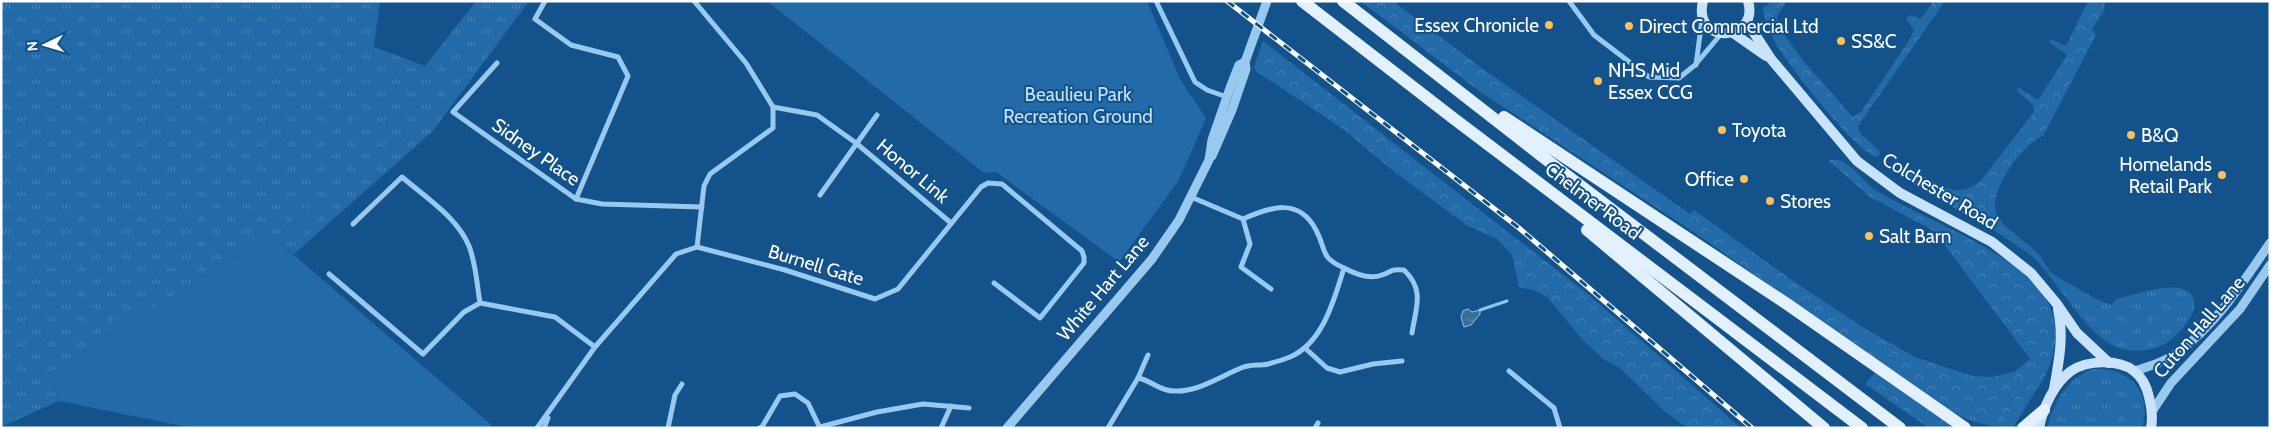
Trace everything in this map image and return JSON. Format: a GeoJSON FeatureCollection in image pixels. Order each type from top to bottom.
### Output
{"type":"FeatureCollection","features":[{"type":"Feature","properties":{"kind":"main road","name":"Chelmer Road"},"geometry":{"type":"LineString","coordinates":[[1302,1],[1862,428]]}},
{"type":"Feature","properties":{"kind":"main road","name":"Chelmer Road"},"geometry":{"type":"LineString","coordinates":[[1343,1],[1450,85],[1900,428]]}},
{"type":"Feature","properties":{"kind":"main road"},"geometry":{"type":"LineString","coordinates":[[1701,7],[1708,27],[1721,34],[1733,33],[1747,22],[1750,13],[1748,1]]}},
{"type":"Feature","properties":{"kind":"main road","name":"Colchester Road"},"geometry":{"type":"LineString","coordinates":[[1747,22],[1771,59],[1857,161],[1900,193],[1992,242],[2031,273],[2057,304],[2077,333],[2109,363]]}},
{"type":"Feature","properties":{"kind":"main road","name":"Colchester Road"},"geometry":{"type":"LineString","coordinates":[[1733,33],[1771,59]]}},
{"type":"Feature","properties":{"kind":"main road"},"geometry":{"type":"LineString","coordinates":[[1450,85],[1541,140],[1708,251],[1965,428]]}},
{"type":"Feature","properties":{"kind":"main road"},"geometry":{"type":"LineString","coordinates":[[1453,118],[1824,428]]}},
{"type":"Feature","properties":{"kind":"main road","name":"Colchester Road"},"geometry":{"type":"LineString","coordinates":[[2053,392],[2062,345],[2062,329],[2057,304]]}},
{"type":"Feature","properties":{"kind":"main road"},"geometry":{"type":"LineString","coordinates":[[2039,428],[2044,410],[2062,379],[2072,370],[2082,365],[2109,363],[2122,364],[2135,371],[2146,387],[2153,410],[2151,428]]}},
{"type":"Feature","properties":{"kind":"main road"},"geometry":{"type":"LineString","coordinates":[[2023,428],[2044,410]]}},
{"type":"Feature","properties":{"kind":"street"},"geometry":{"type":"LineString","coordinates":[[545,1],[535,19],[571,46],[618,57],[628,76],[576,199]]}},
{"type":"Feature","properties":{"kind":"street"},"geometry":{"type":"LineString","coordinates":[[537,428],[594,347],[676,254],[697,247],[704,186],[710,174],[773,128],[773,107],[746,63],[694,1]]}},
{"type":"Feature","properties":{"kind":"street"},"geometry":{"type":"LineString","coordinates":[[1156,1],[1195,82],[1207,90],[1228,97]]}},
{"type":"Feature","properties":{"kind":"street","name":"White Hart Lane"},"geometry":{"type":"LineString","coordinates":[[1007,428],[1152,259],[1179,220],[1209,160],[1216,152],[1232,110],[1246,68],[1245,62],[1267,1]]}},
{"type":"Feature","properties":{"kind":"street"},"geometry":{"type":"LineString","coordinates":[[1569,1],[1594,35],[1649,77],[1679,78],[1696,66],[1721,34]]}},
{"type":"Feature","properties":{"kind":"street"},"geometry":{"type":"LineString","coordinates":[[1696,66],[1701,7]]}},
{"type":"Feature","properties":{"kind":"street","name":"White Hart Lane"},"geometry":{"type":"LineString","coordinates":[[1209,160],[1212,140],[1239,65],[1245,62]]}},
{"type":"Feature","properties":{"kind":"street","name":"Sidney Place"},"geometry":{"type":"LineString","coordinates":[[496,63],[453,112],[576,199],[602,204],[702,207]]}},
{"type":"Feature","properties":{"kind":"street","name":"Honor Link"},"geometry":{"type":"LineString","coordinates":[[773,107],[817,115],[856,143],[951,223]]}},
{"type":"Feature","properties":{"kind":"street","name":"Honor Link"},"geometry":{"type":"LineString","coordinates":[[820,195],[877,115]]}},
{"type":"Feature","properties":{"kind":"street"},"geometry":{"type":"LineString","coordinates":[[354,224],[402,177],[454,223],[463,235],[474,263],[480,303]]}},
{"type":"Feature","properties":{"kind":"street","name":"Burnell Gate"},"geometry":{"type":"LineString","coordinates":[[697,247],[785,270],[875,299],[898,289],[981,187],[988,183],[1002,184],[1082,251],[1084,263],[1040,318],[994,283]]}},
{"type":"Feature","properties":{"kind":"street"},"geometry":{"type":"LineString","coordinates":[[1191,197],[1243,219],[1273,207],[1290,208],[1307,216],[1317,231],[1321,248],[1331,263],[1370,278],[1382,275],[1392,269],[1404,270],[1414,279],[1419,294],[1412,333]]}},
{"type":"Feature","properties":{"kind":"street"},"geometry":{"type":"LineString","coordinates":[[1243,219],[1250,244],[1241,267],[1272,289]]}},
{"type":"Feature","properties":{"kind":"street","name":"Cuton Hall Lane"},"geometry":{"type":"LineString","coordinates":[[2135,371],[2161,362],[2188,344],[2221,311],[2270,243]]}},
{"type":"Feature","properties":{"kind":"street","name":"Cuton Hall Lane"},"geometry":{"type":"LineString","coordinates":[[2153,410],[2171,383],[2240,309],[2270,265]]}},
{"type":"Feature","properties":{"kind":"street"},"geometry":{"type":"LineString","coordinates":[[1138,378],[1157,388],[1173,391],[1193,389],[1248,365],[1267,364],[1290,357],[1305,348],[1318,333],[1328,314],[1344,268]]}},
{"type":"Feature","properties":{"kind":"street"},"geometry":{"type":"LineString","coordinates":[[329,274],[423,354],[464,312],[480,303],[554,317],[594,347]]}},
{"type":"Feature","properties":{"kind":"street"},"geometry":{"type":"LineString","coordinates":[[1305,348],[1327,368],[1340,372],[1374,364],[1402,361]]}},
{"type":"Feature","properties":{"kind":"street"},"geometry":{"type":"LineString","coordinates":[[1108,428],[1138,378],[1148,356]]}},
{"type":"Feature","properties":{"kind":"street"},"geometry":{"type":"LineString","coordinates":[[1509,371],[1554,408],[1558,416],[1560,428]]}},
{"type":"Feature","properties":{"kind":"street"},"geometry":{"type":"LineString","coordinates":[[668,428],[675,395],[682,384]]}},
{"type":"Feature","properties":{"kind":"street"},"geometry":{"type":"LineString","coordinates":[[759,428],[762,427],[780,396],[795,394],[808,403],[820,428],[877,412],[923,404],[969,408]]}},
{"type":"Feature","properties":{"kind":"street"},"geometry":{"type":"LineString","coordinates":[[941,428],[950,406]]}},
{"type":"Feature","properties":{"kind":"street"},"geometry":{"type":"LineString","coordinates":[[544,428],[551,410]]}},
{"type":"Feature","properties":{"kind":"green space"},"geometry":{"type":"Polygon","coordinates":[[[1,1],[380,1],[374,47],[425,66],[476,1],[529,1],[432,132],[294,254],[269,235],[50,373],[59,401],[1,427],[1,1]]]}},
{"type":"Feature","properties":{"kind":"green space","name":"Beaulieu Park Recreation Ground"},"geometry":{"type":"Polygon","coordinates":[[[767,1],[1147,1],[1180,79],[1206,118],[1179,180],[1119,262],[996,172],[984,173],[767,1]]]}},
{"type":"Feature","properties":{"kind":"green space"},"geometry":{"type":"Polygon","coordinates":[[[1360,1],[1393,1],[1479,66],[1690,214],[1694,210],[1789,278],[1864,328],[1915,357],[1972,376],[1992,377],[2014,372],[2030,359],[1934,231],[1870,197],[1828,160],[1844,162],[1874,189],[1978,243],[2018,270],[2035,285],[2047,301],[2053,316],[2055,332],[2054,350],[2049,367],[2041,383],[2031,397],[2019,407],[1995,416],[1976,415],[1931,399],[1701,237],[1479,91],[1360,1]]]}},
{"type":"Feature","properties":{"kind":"green space"},"geometry":{"type":"Polygon","coordinates":[[[1773,1],[1787,1],[1777,16],[1777,25],[1806,64],[1853,117],[1861,112],[1908,42],[1914,30],[1906,19],[1909,15],[1921,19],[1932,3],[1931,1],[1945,1],[1858,126],[1861,134],[1879,150],[1880,154],[1877,157],[1867,152],[1839,125],[1783,55],[1766,22],[1762,8],[1773,1]]]}},
{"type":"Feature","properties":{"kind":"green space"},"geometry":{"type":"Polygon","coordinates":[[[2088,1],[2105,1],[2104,11],[2092,29],[2096,35],[2043,136],[2035,140],[2019,155],[2005,175],[1995,204],[1997,214],[2005,228],[2002,231],[1992,230],[1908,181],[1906,175],[1911,171],[1946,188],[1963,190],[1982,179],[2034,112],[2033,105],[2017,91],[2018,87],[2038,100],[2067,55],[2049,42],[2050,39],[2066,46],[2088,1]]]}},
{"type":"Feature","properties":{"kind":"green space"},"geometry":{"type":"Polygon","coordinates":[[[1263,41],[1589,295],[1741,428],[1690,428],[1664,411],[1620,368],[1603,359],[1581,338],[1548,298],[1536,291],[1519,287],[1512,255],[1497,239],[1466,225],[1392,170],[1343,129],[1257,72],[1254,67],[1263,41]]]}},
{"type":"Feature","properties":{"kind":"green space"},"geometry":{"type":"Polygon","coordinates":[[[306,206],[319,218],[304,234],[291,221],[306,206]]]}},
{"type":"Feature","properties":{"kind":"green space"},"geometry":{"type":"Polygon","coordinates":[[[2003,224],[2039,254],[2051,273],[2096,299],[2112,305],[2116,299],[2174,287],[2189,292],[2194,298],[2195,305],[2192,313],[2183,328],[2159,347],[2137,351],[2116,347],[2090,328],[2037,261],[1994,230],[1998,231],[2005,228],[2003,224]]]}},
{"type":"Feature","properties":{"kind":"green space"},"geometry":{"type":"Polygon","coordinates":[[[269,235],[495,428],[192,428],[59,401],[50,373],[269,235]]]}},
{"type":"Feature","properties":{"kind":"green space"},"geometry":{"type":"Polygon","coordinates":[[[2094,369],[2107,369],[2118,372],[2135,384],[2141,393],[2144,403],[2145,415],[2142,428],[2047,428],[2058,400],[2069,384],[2076,378],[2094,369]]]}},
{"type":"Feature","properties":{"kind":"green space"},"geometry":{"type":"Polygon","coordinates":[[[1875,373],[1955,428],[1929,428],[1865,384],[1875,373]]]}},
{"type":"Feature","properties":{"kind":"green space"},"geometry":{"type":"Polygon","coordinates":[[[2034,394],[2014,426],[1991,425],[1970,420],[1950,411],[1931,399],[1959,410],[1985,415],[1997,415],[2022,405],[2034,394]]]}},
{"type":"Feature","properties":{"kind":"water"},"geometry":{"type":"Polygon","coordinates":[[[1468,309],[1472,312],[1480,310],[1480,314],[1471,325],[1464,327],[1461,317],[1463,311],[1468,309]]]}},
{"type":"Feature","properties":{"kind":"waterway"},"geometry":{"type":"LineString","coordinates":[[1480,310],[1507,301]]}},
{"type":"Feature","properties":{"kind":"railway"},"geometry":{"type":"LineString","coordinates":[[1227,1],[1519,228],[1752,428]]}},
{"type":"Feature","properties":{"kind":"place","name":"Essex Chronicle"},"geometry":{"type":"Point","coordinates":[1549,25]}},
{"type":"Feature","properties":{"kind":"place","name":"Direct Commercial Ltd"},"geometry":{"type":"Point","coordinates":[1629,26]}},
{"type":"Feature","properties":{"kind":"place","name":"SS&C"},"geometry":{"type":"Point","coordinates":[1841,41]}},
{"type":"Feature","properties":{"kind":"place","name":"NHS Mid Essex CCG"},"geometry":{"type":"Point","coordinates":[1598,81]}},
{"type":"Feature","properties":{"kind":"place","name":"Toyota"},"geometry":{"type":"Point","coordinates":[1722,130]}},
{"type":"Feature","properties":{"kind":"place","name":"B&Q"},"geometry":{"type":"Point","coordinates":[2131,135]}},
{"type":"Feature","properties":{"kind":"place","name":"Homelands Retail Park"},"geometry":{"type":"Point","coordinates":[2222,175]}},
{"type":"Feature","properties":{"kind":"place","name":"Office"},"geometry":{"type":"Point","coordinates":[1744,179]}},
{"type":"Feature","properties":{"kind":"place","name":"Stores"},"geometry":{"type":"Point","coordinates":[1770,201]}},
{"type":"Feature","properties":{"kind":"place","name":"Salt Barn"},"geometry":{"type":"Point","coordinates":[1869,236]}}]}
